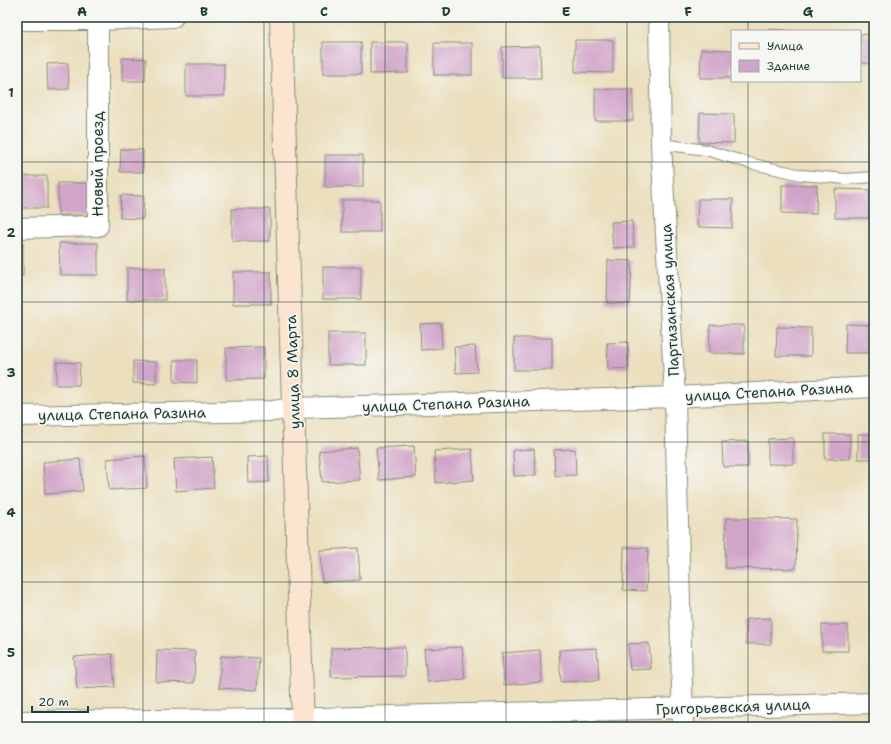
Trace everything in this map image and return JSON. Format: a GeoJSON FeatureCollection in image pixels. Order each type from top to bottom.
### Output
{"type":"FeatureCollection","features":[{"type":"Feature","properties":{"kind":"main road","name":"улица 8 Марта"},"geometry":{"type":"LineString","coordinates":[[281,17],[303,723]]}},
{"type":"Feature","properties":{"kind":"street"},"geometry":{"type":"LineString","coordinates":[[17,20],[98,20],[173,17]]}},
{"type":"Feature","properties":{"kind":"street","name":"Партизанская улица"},"geometry":{"type":"LineString","coordinates":[[659,17],[662,144],[675,397],[683,718]]}},
{"type":"Feature","properties":{"kind":"street","name":"Новый проезд"},"geometry":{"type":"LineString","coordinates":[[17,228],[98,226],[98,20]]}},
{"type":"Feature","properties":{"kind":"street","name":"улица Степана Разина"},"geometry":{"type":"LineString","coordinates":[[17,416],[273,410],[294,408],[675,397],[874,387]]}},
{"type":"Feature","properties":{"kind":"street","name":"Григорьевская улица"},"geometry":{"type":"LineString","coordinates":[[17,721],[58,724],[303,723],[683,718],[874,703]]}},
{"type":"Feature","properties":{"kind":"lane"},"geometry":{"type":"LineString","coordinates":[[662,144],[706,150],[749,163],[802,175],[846,178],[874,177]]}},
{"type":"Feature","properties":{"kind":"building"},"geometry":{"type":"Polygon","coordinates":[[[861,34],[871,35],[870,63],[861,63],[861,34]]]}},
{"type":"Feature","properties":{"kind":"building"},"geometry":{"type":"Polygon","coordinates":[[[575,40],[613,40],[613,73],[575,72],[575,40]]]}},
{"type":"Feature","properties":{"kind":"building"},"geometry":{"type":"Polygon","coordinates":[[[323,42],[361,42],[361,74],[323,74],[323,42]]]}},
{"type":"Feature","properties":{"kind":"building"},"geometry":{"type":"Polygon","coordinates":[[[370,42],[408,42],[408,73],[370,74],[370,42]]]}},
{"type":"Feature","properties":{"kind":"building"},"geometry":{"type":"Polygon","coordinates":[[[434,43],[472,43],[472,75],[434,75],[434,43]]]}},
{"type":"Feature","properties":{"kind":"building"},"geometry":{"type":"Polygon","coordinates":[[[540,46],[541,78],[502,78],[502,47],[540,46]]]}},
{"type":"Feature","properties":{"kind":"building"},"geometry":{"type":"Polygon","coordinates":[[[701,49],[731,50],[731,78],[700,78],[701,49]]]}},
{"type":"Feature","properties":{"kind":"building"},"geometry":{"type":"Polygon","coordinates":[[[17,54],[19,54],[19,86],[17,86],[17,54]]]}},
{"type":"Feature","properties":{"kind":"building"},"geometry":{"type":"Polygon","coordinates":[[[122,58],[146,59],[145,81],[122,81],[122,58]]]}},
{"type":"Feature","properties":{"kind":"building"},"geometry":{"type":"Polygon","coordinates":[[[68,63],[69,89],[48,90],[47,64],[68,63]]]}},
{"type":"Feature","properties":{"kind":"building"},"geometry":{"type":"Polygon","coordinates":[[[186,64],[224,64],[224,96],[186,96],[186,64]]]}},
{"type":"Feature","properties":{"kind":"building"},"geometry":{"type":"Polygon","coordinates":[[[595,89],[633,89],[633,121],[595,121],[595,89]]]}},
{"type":"Feature","properties":{"kind":"building"},"geometry":{"type":"Polygon","coordinates":[[[700,113],[734,114],[734,143],[699,142],[700,113]]]}},
{"type":"Feature","properties":{"kind":"building"},"geometry":{"type":"Polygon","coordinates":[[[121,149],[143,150],[143,172],[120,172],[121,149]]]}},
{"type":"Feature","properties":{"kind":"building"},"geometry":{"type":"Polygon","coordinates":[[[325,155],[363,155],[363,187],[325,187],[325,155]]]}},
{"type":"Feature","properties":{"kind":"building"},"geometry":{"type":"Polygon","coordinates":[[[17,176],[47,176],[47,208],[17,208],[17,176]]]}},
{"type":"Feature","properties":{"kind":"building"},"geometry":{"type":"Polygon","coordinates":[[[58,183],[96,183],[96,215],[58,215],[58,183]]]}},
{"type":"Feature","properties":{"kind":"building"},"geometry":{"type":"Polygon","coordinates":[[[782,185],[817,185],[816,214],[782,213],[782,185]]]}},
{"type":"Feature","properties":{"kind":"building"},"geometry":{"type":"Polygon","coordinates":[[[835,189],[870,190],[869,218],[835,218],[835,189]]]}},
{"type":"Feature","properties":{"kind":"building"},"geometry":{"type":"Polygon","coordinates":[[[121,195],[144,196],[143,219],[120,218],[121,195]]]}},
{"type":"Feature","properties":{"kind":"building"},"geometry":{"type":"Polygon","coordinates":[[[698,199],[733,199],[732,228],[697,227],[698,199]]]}},
{"type":"Feature","properties":{"kind":"building"},"geometry":{"type":"Polygon","coordinates":[[[342,200],[380,200],[380,232],[342,232],[342,200]]]}},
{"type":"Feature","properties":{"kind":"building"},"geometry":{"type":"Polygon","coordinates":[[[232,209],[270,209],[270,241],[232,241],[232,209]]]}},
{"type":"Feature","properties":{"kind":"building"},"geometry":{"type":"Polygon","coordinates":[[[632,221],[634,247],[613,248],[611,222],[632,221]]]}},
{"type":"Feature","properties":{"kind":"building"},"geometry":{"type":"Polygon","coordinates":[[[59,243],[98,243],[98,275],[60,275],[59,243]]]}},
{"type":"Feature","properties":{"kind":"building"},"geometry":{"type":"Polygon","coordinates":[[[17,244],[23,244],[23,276],[17,276],[17,244]]]}},
{"type":"Feature","properties":{"kind":"building"},"geometry":{"type":"Polygon","coordinates":[[[608,260],[632,261],[630,304],[607,303],[608,260]]]}},
{"type":"Feature","properties":{"kind":"building"},"geometry":{"type":"Polygon","coordinates":[[[323,267],[361,267],[361,299],[323,299],[323,267]]]}},
{"type":"Feature","properties":{"kind":"building"},"geometry":{"type":"Polygon","coordinates":[[[127,268],[165,268],[165,300],[127,300],[127,268]]]}},
{"type":"Feature","properties":{"kind":"building"},"geometry":{"type":"Polygon","coordinates":[[[233,272],[271,272],[271,304],[233,304],[233,272]]]}},
{"type":"Feature","properties":{"kind":"building"},"geometry":{"type":"Polygon","coordinates":[[[441,323],[442,348],[421,350],[420,324],[441,323]]]}},
{"type":"Feature","properties":{"kind":"building"},"geometry":{"type":"Polygon","coordinates":[[[846,324],[874,325],[874,353],[845,353],[846,324]]]}},
{"type":"Feature","properties":{"kind":"building"},"geometry":{"type":"Polygon","coordinates":[[[710,325],[744,325],[744,354],[709,353],[710,325]]]}},
{"type":"Feature","properties":{"kind":"building"},"geometry":{"type":"Polygon","coordinates":[[[777,327],[811,328],[811,356],[776,356],[777,327]]]}},
{"type":"Feature","properties":{"kind":"building"},"geometry":{"type":"Polygon","coordinates":[[[328,333],[366,333],[366,365],[328,365],[328,333]]]}},
{"type":"Feature","properties":{"kind":"building"},"geometry":{"type":"Polygon","coordinates":[[[514,338],[552,338],[552,370],[514,370],[514,338]]]}},
{"type":"Feature","properties":{"kind":"building"},"geometry":{"type":"Polygon","coordinates":[[[628,342],[629,368],[608,369],[607,343],[628,342]]]}},
{"type":"Feature","properties":{"kind":"building"},"geometry":{"type":"Polygon","coordinates":[[[475,346],[477,372],[456,373],[454,347],[475,346]]]}},
{"type":"Feature","properties":{"kind":"building"},"geometry":{"type":"Polygon","coordinates":[[[264,347],[264,379],[226,380],[226,348],[264,347]]]}},
{"type":"Feature","properties":{"kind":"building"},"geometry":{"type":"Polygon","coordinates":[[[174,360],[197,360],[197,383],[174,382],[174,360]]]}},
{"type":"Feature","properties":{"kind":"building"},"geometry":{"type":"Polygon","coordinates":[[[133,361],[156,362],[156,384],[133,383],[133,361]]]}},
{"type":"Feature","properties":{"kind":"building"},"geometry":{"type":"Polygon","coordinates":[[[57,362],[80,363],[79,385],[56,385],[57,362]]]}},
{"type":"Feature","properties":{"kind":"building"},"geometry":{"type":"Polygon","coordinates":[[[17,365],[20,365],[19,387],[17,387],[17,365]]]}},
{"type":"Feature","properties":{"kind":"building"},"geometry":{"type":"Polygon","coordinates":[[[825,434],[850,434],[850,459],[825,459],[825,434]]]}},
{"type":"Feature","properties":{"kind":"building"},"geometry":{"type":"Polygon","coordinates":[[[858,434],[874,434],[874,459],[858,459],[858,434]]]}},
{"type":"Feature","properties":{"kind":"building"},"geometry":{"type":"Polygon","coordinates":[[[793,438],[793,464],[768,464],[768,439],[793,438]]]}},
{"type":"Feature","properties":{"kind":"building"},"geometry":{"type":"Polygon","coordinates":[[[748,441],[748,467],[723,467],[722,442],[748,441]]]}},
{"type":"Feature","properties":{"kind":"building"},"geometry":{"type":"Polygon","coordinates":[[[414,446],[416,477],[379,480],[376,448],[414,446]]]}},
{"type":"Feature","properties":{"kind":"building"},"geometry":{"type":"Polygon","coordinates":[[[357,448],[360,480],[322,482],[319,451],[357,448]]]}},
{"type":"Feature","properties":{"kind":"building"},"geometry":{"type":"Polygon","coordinates":[[[472,449],[474,480],[436,483],[434,451],[472,449]]]}},
{"type":"Feature","properties":{"kind":"building"},"geometry":{"type":"Polygon","coordinates":[[[534,449],[536,475],[514,476],[513,450],[534,449]]]}},
{"type":"Feature","properties":{"kind":"building"},"geometry":{"type":"Polygon","coordinates":[[[575,449],[576,475],[555,476],[554,450],[575,449]]]}},
{"type":"Feature","properties":{"kind":"building"},"geometry":{"type":"Polygon","coordinates":[[[145,456],[147,488],[109,490],[107,459],[145,456]]]}},
{"type":"Feature","properties":{"kind":"building"},"geometry":{"type":"Polygon","coordinates":[[[268,456],[269,482],[248,483],[247,457],[268,456]]]}},
{"type":"Feature","properties":{"kind":"building"},"geometry":{"type":"Polygon","coordinates":[[[212,457],[214,488],[176,491],[174,459],[212,457]]]}},
{"type":"Feature","properties":{"kind":"building"},"geometry":{"type":"Polygon","coordinates":[[[80,459],[83,491],[45,494],[43,462],[80,459]]]}},
{"type":"Feature","properties":{"kind":"building"},"geometry":{"type":"Polygon","coordinates":[[[726,518],[797,519],[796,569],[725,568],[726,518]]]}},
{"type":"Feature","properties":{"kind":"building"},"geometry":{"type":"Polygon","coordinates":[[[624,547],[648,548],[646,591],[623,590],[624,547]]]}},
{"type":"Feature","properties":{"kind":"building"},"geometry":{"type":"Polygon","coordinates":[[[358,548],[360,580],[322,582],[320,550],[358,548]]]}},
{"type":"Feature","properties":{"kind":"building"},"geometry":{"type":"Polygon","coordinates":[[[771,618],[771,644],[746,644],[746,619],[771,618]]]}},
{"type":"Feature","properties":{"kind":"building"},"geometry":{"type":"Polygon","coordinates":[[[822,625],[848,625],[848,651],[822,651],[822,625]]]}},
{"type":"Feature","properties":{"kind":"building"},"geometry":{"type":"Polygon","coordinates":[[[649,643],[651,669],[630,670],[628,644],[649,643]]]}},
{"type":"Feature","properties":{"kind":"building"},"geometry":{"type":"Polygon","coordinates":[[[405,647],[405,676],[331,677],[331,648],[405,647]]]}},
{"type":"Feature","properties":{"kind":"building"},"geometry":{"type":"Polygon","coordinates":[[[462,647],[465,679],[427,682],[424,649],[462,647]]]}},
{"type":"Feature","properties":{"kind":"building"},"geometry":{"type":"Polygon","coordinates":[[[597,648],[599,680],[561,682],[559,650],[597,648]]]}},
{"type":"Feature","properties":{"kind":"building"},"geometry":{"type":"Polygon","coordinates":[[[157,650],[195,651],[194,683],[156,682],[157,650]]]}},
{"type":"Feature","properties":{"kind":"building"},"geometry":{"type":"Polygon","coordinates":[[[540,650],[542,682],[504,685],[502,653],[540,650]]]}},
{"type":"Feature","properties":{"kind":"building"},"geometry":{"type":"Polygon","coordinates":[[[112,654],[115,687],[77,689],[74,657],[112,654]]]}},
{"type":"Feature","properties":{"kind":"building"},"geometry":{"type":"Polygon","coordinates":[[[221,656],[259,658],[257,690],[219,688],[221,656]]]}}]}
